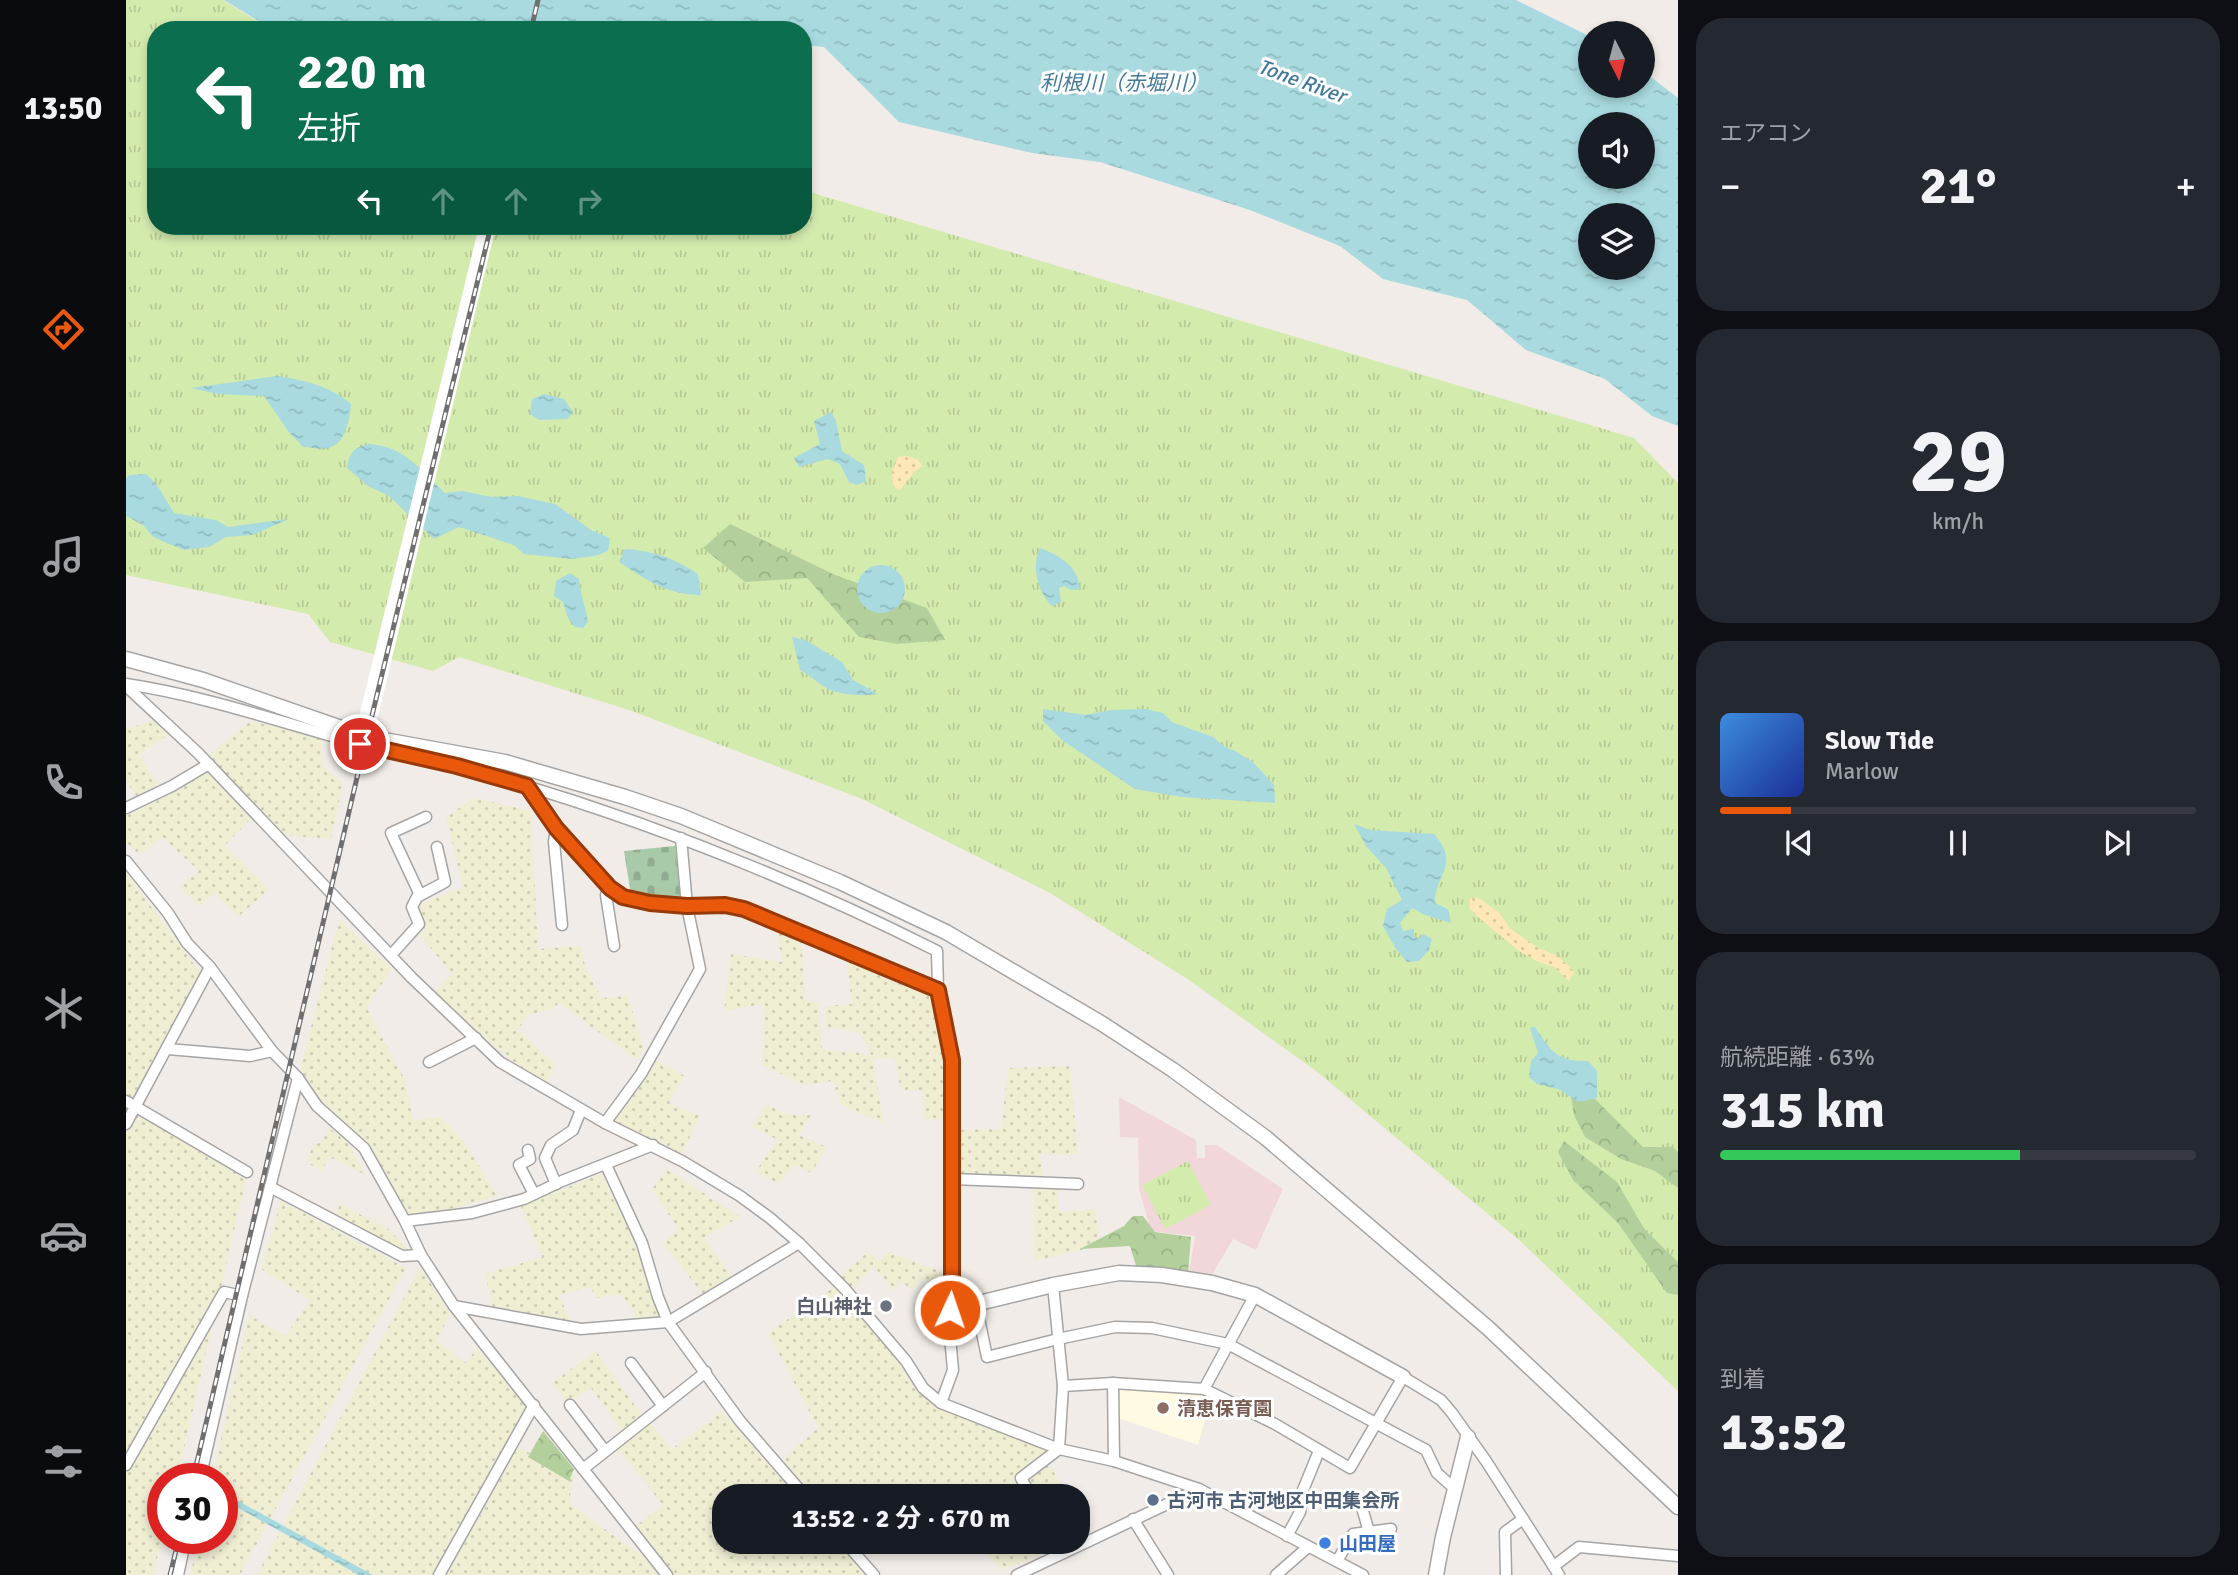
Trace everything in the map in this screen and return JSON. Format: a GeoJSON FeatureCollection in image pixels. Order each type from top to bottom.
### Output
{"type":"FeatureCollection","features":[{"type":"Feature","properties":{"kind":"street"},"geometry":{"type":"LineString","coordinates":[[126,659],[194,677],[354,732],[505,762],[625,797],[681,816],[827,876],[958,939],[1101,1023],[1266,1138],[1514,1351],[1678,1507]]}},
{"type":"Feature","properties":{"kind":"street"},"geometry":{"type":"LineString","coordinates":[[126,685],[209,764],[412,978],[500,1062],[581,1110],[653,1145],[740,1196],[799,1242],[844,1287],[906,1361],[923,1388],[941,1403],[1059,1449],[1114,1461],[1199,1489],[1363,1575]]}},
{"type":"Feature","properties":{"kind":"street"},"geometry":{"type":"LineString","coordinates":[[126,685],[221,704],[383,750],[457,766],[527,786],[681,838],[841,904],[937,951],[938,990],[952,1060],[950,1310],[953,1370],[941,1403]]}},
{"type":"Feature","properties":{"kind":"street"},"geometry":{"type":"LineString","coordinates":[[126,808],[172,786],[209,764]]}},
{"type":"Feature","properties":{"kind":"street"},"geometry":{"type":"LineString","coordinates":[[527,786],[556,828],[610,888],[623,897],[635,901],[687,906],[725,905],[744,909],[938,990]]}},
{"type":"Feature","properties":{"kind":"street"},"geometry":{"type":"LineString","coordinates":[[421,895],[391,833],[426,817]]}},
{"type":"Feature","properties":{"kind":"street"},"geometry":{"type":"LineString","coordinates":[[556,828],[554,842],[562,925]]}},
{"type":"Feature","properties":{"kind":"street"},"geometry":{"type":"LineString","coordinates":[[605,1123],[641,1074],[700,969],[687,906],[681,838]]}},
{"type":"Feature","properties":{"kind":"street"},"geometry":{"type":"LineString","coordinates":[[391,954],[419,924],[412,907],[421,895],[445,882],[437,847]]}},
{"type":"Feature","properties":{"kind":"street"},"geometry":{"type":"LineString","coordinates":[[126,861],[272,1051],[298,1077],[317,1106],[363,1148],[405,1221],[421,1255],[454,1306],[667,1575]]}},
{"type":"Feature","properties":{"kind":"street"},"geometry":{"type":"LineString","coordinates":[[610,888],[606,895],[614,946]]}},
{"type":"Feature","properties":{"kind":"street"},"geometry":{"type":"LineString","coordinates":[[126,1125],[131,1104],[167,1049],[210,967]]}},
{"type":"Feature","properties":{"kind":"street"},"geometry":{"type":"LineString","coordinates":[[429,1062],[476,1038]]}},
{"type":"Feature","properties":{"kind":"street"},"geometry":{"type":"LineString","coordinates":[[167,1049],[250,1056],[272,1051]]}},
{"type":"Feature","properties":{"kind":"street"},"geometry":{"type":"LineString","coordinates":[[204,1463],[242,1296],[298,1077]]}},
{"type":"Feature","properties":{"kind":"street"},"geometry":{"type":"LineString","coordinates":[[131,1104],[247,1172]]}},
{"type":"Feature","properties":{"kind":"street"},"geometry":{"type":"LineString","coordinates":[[556,1184],[545,1158],[551,1145],[573,1130],[581,1110]]}},
{"type":"Feature","properties":{"kind":"street"},"geometry":{"type":"LineString","coordinates":[[405,1221],[472,1213],[524,1199],[653,1145]]}},
{"type":"Feature","properties":{"kind":"street"},"geometry":{"type":"LineString","coordinates":[[528,1150],[530,1159],[519,1165],[534,1194]]}},
{"type":"Feature","properties":{"kind":"street"},"geometry":{"type":"LineString","coordinates":[[606,1165],[642,1243],[668,1322],[740,1421],[795,1484]]}},
{"type":"Feature","properties":{"kind":"street"},"geometry":{"type":"LineString","coordinates":[[952,1179],[1078,1184]]}},
{"type":"Feature","properties":{"kind":"street"},"geometry":{"type":"LineString","coordinates":[[270,1187],[402,1256],[421,1255]]}},
{"type":"Feature","properties":{"kind":"street"},"geometry":{"type":"LineString","coordinates":[[454,1306],[581,1329],[668,1322],[799,1242]]}},
{"type":"Feature","properties":{"kind":"street"},"geometry":{"type":"LineString","coordinates":[[950,1310],[1053,1285],[1119,1273],[1162,1275],[1212,1283],[1255,1294],[1441,1400],[1486,1461],[1557,1571],[1579,1547],[1678,1556]]}},
{"type":"Feature","properties":{"kind":"street"},"geometry":{"type":"LineString","coordinates":[[1024,1484],[1021,1478],[1059,1449],[1063,1386],[1053,1285]]}},
{"type":"Feature","properties":{"kind":"street"},"geometry":{"type":"LineString","coordinates":[[126,1465],[224,1292],[242,1296]]}},
{"type":"Feature","properties":{"kind":"street"},"geometry":{"type":"LineString","coordinates":[[1204,1389],[1255,1294]]}},
{"type":"Feature","properties":{"kind":"street"},"geometry":{"type":"LineString","coordinates":[[976,1304],[987,1357],[1115,1327],[1152,1328],[1228,1344],[1426,1450],[1437,1473],[1455,1489]]}},
{"type":"Feature","properties":{"kind":"street"},"geometry":{"type":"LineString","coordinates":[[631,1363],[663,1406]]}},
{"type":"Feature","properties":{"kind":"street"},"geometry":{"type":"LineString","coordinates":[[583,1469],[706,1372]]}},
{"type":"Feature","properties":{"kind":"street"},"geometry":{"type":"LineString","coordinates":[[1063,1386],[1113,1383],[1204,1389],[1275,1424],[1350,1468],[1403,1377]]}},
{"type":"Feature","properties":{"kind":"street"},"geometry":{"type":"LineString","coordinates":[[1113,1383],[1114,1461]]}},
{"type":"Feature","properties":{"kind":"street"},"geometry":{"type":"LineString","coordinates":[[439,1575],[534,1405]]}},
{"type":"Feature","properties":{"kind":"street"},"geometry":{"type":"LineString","coordinates":[[570,1405],[605,1451]]}},
{"type":"Feature","properties":{"kind":"street"},"geometry":{"type":"LineString","coordinates":[[1436,1575],[1468,1437]]}},
{"type":"Feature","properties":{"kind":"street"},"geometry":{"type":"LineString","coordinates":[[1287,1536],[1300,1512],[1303,1490],[1319,1451]]}},
{"type":"Feature","properties":{"kind":"street"},"geometry":{"type":"LineString","coordinates":[[1090,1540],[1199,1489]]}},
{"type":"Feature","properties":{"kind":"street"},"geometry":{"type":"LineString","coordinates":[[1361,1504],[1369,1532]]}},
{"type":"Feature","properties":{"kind":"street"},"geometry":{"type":"LineString","coordinates":[[1133,1519],[1168,1575]]}},
{"type":"Feature","properties":{"kind":"street"},"geometry":{"type":"LineString","coordinates":[[1506,1575],[1505,1532],[1523,1519]]}},
{"type":"Feature","properties":{"kind":"street"},"geometry":{"type":"LineString","coordinates":[[1337,1561],[1353,1534],[1391,1528]]}},
{"type":"Feature","properties":{"kind":"street"},"geometry":{"type":"LineString","coordinates":[[1276,1575],[1308,1547]]}},
{"type":"Feature","properties":{"kind":"street"},"geometry":{"type":"LineString","coordinates":[[178,1575],[183,1554]]}},
{"type":"Feature","properties":{"kind":"street"},"geometry":{"type":"LineString","coordinates":[[856,1554],[874,1575]]}},
{"type":"Feature","properties":{"kind":"street"},"geometry":{"type":"LineString","coordinates":[[1017,1575],[1060,1554]]}},
{"type":"Feature","properties":{"kind":"shaded area"},"geometry":{"type":"Polygon","coordinates":[[[1119,1097],[1196,1140],[1197,1158],[1205,1158],[1205,1145],[1217,1145],[1283,1189],[1256,1250],[1233,1239],[1210,1278],[1189,1273],[1195,1236],[1151,1231],[1139,1189],[1138,1138],[1120,1137],[1119,1097]]]}},
{"type":"Feature","properties":{"kind":"shaded area","name":"清恵保育園"},"geometry":{"type":"Polygon","coordinates":[[[1117,1386],[1185,1391],[1211,1399],[1198,1445],[1118,1418],[1117,1386]]]}},
{"type":"Feature","properties":{"kind":"green space"},"geometry":{"type":"Polygon","coordinates":[[[126,0],[223,0],[257,21],[147,21],[147,235],[812,235],[812,193],[1634,438],[1678,483],[1678,1391],[1519,1240],[1316,1071],[1189,980],[1050,893],[862,799],[632,711],[459,657],[433,671],[330,642],[308,614],[126,575],[126,0]]]}},
{"type":"Feature","properties":{"kind":"green space"},"geometry":{"type":"Polygon","coordinates":[[[730,524],[835,575],[927,608],[945,640],[897,644],[859,637],[807,578],[745,582],[703,548],[730,524]]]}},
{"type":"Feature","properties":{"kind":"green space"},"geometry":{"type":"Polygon","coordinates":[[[154,720],[168,735],[139,755],[158,784],[137,797],[126,781],[126,729],[154,720]]]}},
{"type":"Feature","properties":{"kind":"green space"},"geometry":{"type":"Polygon","coordinates":[[[251,721],[321,737],[323,766],[343,784],[331,839],[281,835],[206,757],[251,721]]]}},
{"type":"Feature","properties":{"kind":"green space"},"geometry":{"type":"Polygon","coordinates":[[[206,770],[251,819],[225,845],[269,889],[238,917],[215,893],[199,906],[179,887],[199,871],[163,838],[139,854],[126,843],[126,813],[166,797],[206,770]]]}},
{"type":"Feature","properties":{"kind":"green space"},"geometry":{"type":"Polygon","coordinates":[[[474,798],[531,811],[538,949],[581,946],[585,966],[601,998],[628,996],[644,1050],[637,1060],[559,1003],[550,1010],[528,1015],[518,1030],[556,1065],[544,1088],[433,993],[452,974],[420,935],[425,929],[412,907],[463,887],[446,817],[474,798]]]}},
{"type":"Feature","properties":{"kind":"green space"},"geometry":{"type":"Polygon","coordinates":[[[675,846],[681,900],[631,895],[624,851],[675,846]]]}},
{"type":"Feature","properties":{"kind":"green space"},"geometry":{"type":"Polygon","coordinates":[[[126,873],[202,975],[133,1098],[126,1095],[126,873]]]}},
{"type":"Feature","properties":{"kind":"green space"},"geometry":{"type":"Polygon","coordinates":[[[339,919],[392,969],[366,1007],[405,1080],[413,1120],[441,1117],[465,1143],[497,1196],[405,1221],[364,1148],[317,1106],[298,1078],[339,919]]]}},
{"type":"Feature","properties":{"kind":"green space"},"geometry":{"type":"Polygon","coordinates":[[[776,928],[801,937],[806,1000],[819,1003],[822,1050],[861,1053],[872,1057],[861,1033],[826,1027],[825,1006],[852,1004],[846,957],[935,993],[947,1058],[948,1120],[923,1119],[922,1091],[901,1090],[894,1058],[873,1059],[883,1123],[841,1105],[833,1081],[805,1085],[762,1065],[764,1004],[724,1011],[731,954],[782,962],[776,928]]]}},
{"type":"Feature","properties":{"kind":"green space"},"geometry":{"type":"Polygon","coordinates":[[[653,1059],[685,1076],[669,1103],[700,1116],[682,1153],[608,1122],[653,1059]]]}},
{"type":"Feature","properties":{"kind":"green space"},"geometry":{"type":"Polygon","coordinates":[[[1070,1066],[1078,1155],[1040,1154],[1043,1181],[952,1179],[952,1130],[1001,1129],[1008,1068],[1070,1066]]]}},
{"type":"Feature","properties":{"kind":"green space"},"geometry":{"type":"Polygon","coordinates":[[[1591,1095],[1643,1147],[1673,1147],[1678,1152],[1678,1188],[1655,1171],[1621,1159],[1585,1137],[1574,1115],[1571,1097],[1591,1095]]]}},
{"type":"Feature","properties":{"kind":"green space"},"geometry":{"type":"Polygon","coordinates":[[[126,1105],[247,1174],[181,1463],[147,1463],[147,1554],[158,1554],[153,1575],[126,1575],[126,1105]]]}},
{"type":"Feature","properties":{"kind":"green space"},"geometry":{"type":"Polygon","coordinates":[[[766,1105],[790,1115],[811,1115],[798,1135],[827,1147],[811,1173],[793,1165],[779,1184],[755,1172],[778,1140],[751,1126],[766,1105]]]}},
{"type":"Feature","properties":{"kind":"green space"},"geometry":{"type":"Polygon","coordinates":[[[329,1128],[347,1142],[366,1175],[329,1157],[322,1171],[306,1162],[314,1144],[322,1142],[329,1128]]]}},
{"type":"Feature","properties":{"kind":"green space"},"geometry":{"type":"Polygon","coordinates":[[[1564,1141],[1617,1182],[1645,1230],[1678,1262],[1678,1295],[1667,1293],[1618,1223],[1573,1180],[1558,1152],[1564,1141]]]}},
{"type":"Feature","properties":{"kind":"green space"},"geometry":{"type":"Polygon","coordinates":[[[1188,1161],[1211,1205],[1165,1229],[1142,1185],[1188,1161]]]}},
{"type":"Feature","properties":{"kind":"green space"},"geometry":{"type":"Polygon","coordinates":[[[667,1169],[740,1217],[704,1237],[732,1278],[704,1296],[663,1243],[678,1229],[652,1189],[667,1169]]]}},
{"type":"Feature","properties":{"kind":"green space"},"geometry":{"type":"Polygon","coordinates":[[[601,1174],[635,1242],[659,1316],[638,1320],[621,1294],[596,1298],[590,1287],[559,1295],[571,1323],[493,1308],[485,1274],[542,1257],[521,1206],[601,1174]]]}},
{"type":"Feature","properties":{"kind":"green space"},"geometry":{"type":"Polygon","coordinates":[[[1034,1186],[1057,1186],[1059,1212],[1096,1209],[1098,1246],[1034,1261],[1034,1186]]]}},
{"type":"Feature","properties":{"kind":"green space"},"geometry":{"type":"Polygon","coordinates":[[[281,1201],[406,1268],[240,1575],[190,1575],[195,1554],[238,1554],[238,1463],[216,1463],[249,1315],[285,1336],[310,1300],[261,1269],[281,1201]]]}},
{"type":"Feature","properties":{"kind":"green space"},"geometry":{"type":"Polygon","coordinates":[[[340,1204],[390,1230],[409,1252],[401,1252],[335,1217],[340,1204]]]}},
{"type":"Feature","properties":{"kind":"green space"},"geometry":{"type":"Polygon","coordinates":[[[1133,1216],[1143,1216],[1155,1232],[1191,1237],[1188,1274],[1137,1269],[1130,1246],[1080,1249],[1124,1226],[1133,1216]]]}},
{"type":"Feature","properties":{"kind":"green space"},"geometry":{"type":"Polygon","coordinates":[[[868,1252],[879,1261],[889,1252],[945,1273],[943,1292],[923,1279],[911,1289],[902,1282],[893,1291],[874,1266],[853,1288],[839,1277],[868,1252]]]}},
{"type":"Feature","properties":{"kind":"green space"},"geometry":{"type":"Polygon","coordinates":[[[420,1267],[450,1313],[437,1341],[466,1363],[477,1348],[528,1407],[433,1575],[257,1575],[420,1267]]]}},
{"type":"Feature","properties":{"kind":"green space"},"geometry":{"type":"Polygon","coordinates":[[[840,1283],[941,1403],[1059,1449],[1044,1464],[1052,1468],[1059,1484],[794,1484],[777,1464],[818,1428],[768,1333],[840,1283]]]}},
{"type":"Feature","properties":{"kind":"green space"},"geometry":{"type":"Polygon","coordinates":[[[596,1351],[644,1418],[623,1433],[591,1388],[568,1404],[552,1383],[596,1351]]]}},
{"type":"Feature","properties":{"kind":"green space"},"geometry":{"type":"Polygon","coordinates":[[[722,1411],[786,1484],[712,1484],[712,1554],[847,1554],[865,1575],[675,1575],[636,1526],[663,1505],[618,1449],[650,1423],[672,1449],[722,1411]]]}},
{"type":"Feature","properties":{"kind":"green space"},"geometry":{"type":"Polygon","coordinates":[[[543,1431],[574,1469],[569,1481],[528,1457],[543,1431]]]}},
{"type":"Feature","properties":{"kind":"green space"},"geometry":{"type":"Polygon","coordinates":[[[518,1447],[573,1476],[569,1503],[646,1559],[659,1575],[447,1575],[518,1447]]]}},
{"type":"Feature","properties":{"kind":"green space"},"geometry":{"type":"Polygon","coordinates":[[[987,1554],[1043,1554],[1002,1570],[987,1554]]]}},
{"type":"Feature","properties":{"kind":"sand"},"geometry":{"type":"Polygon","coordinates":[[[907,456],[918,460],[922,466],[900,490],[893,486],[892,472],[898,457],[907,456]]]}},
{"type":"Feature","properties":{"kind":"sand"},"geometry":{"type":"Polygon","coordinates":[[[1470,898],[1479,898],[1499,913],[1511,929],[1538,948],[1558,956],[1574,972],[1569,981],[1554,967],[1519,951],[1478,917],[1469,907],[1470,898]]]}},
{"type":"Feature","properties":{"kind":"water"},"geometry":{"type":"Polygon","coordinates":[[[224,0],[1516,0],[1578,31],[1578,98],[1656,98],[1656,81],[1678,98],[1678,426],[1652,416],[1605,379],[1526,350],[1467,300],[1383,279],[1340,246],[1250,210],[1100,162],[1032,153],[899,122],[824,47],[812,46],[812,21],[258,21],[224,0]]]}},
{"type":"Feature","properties":{"kind":"water"},"geometry":{"type":"Polygon","coordinates":[[[277,376],[316,385],[351,404],[348,424],[338,442],[324,449],[303,447],[288,431],[264,396],[218,394],[191,388],[277,376]]]}},
{"type":"Feature","properties":{"kind":"water"},"geometry":{"type":"Polygon","coordinates":[[[544,394],[564,399],[573,412],[567,419],[539,420],[530,414],[532,399],[544,394]]]}},
{"type":"Feature","properties":{"kind":"water"},"geometry":{"type":"Polygon","coordinates":[[[831,412],[836,421],[842,451],[864,465],[866,481],[857,485],[849,482],[840,464],[828,459],[799,467],[794,458],[820,444],[814,421],[831,412]]]}},
{"type":"Feature","properties":{"kind":"water"},"geometry":{"type":"Polygon","coordinates":[[[369,444],[402,454],[445,493],[462,491],[492,497],[518,496],[555,504],[591,530],[610,538],[608,551],[595,556],[571,559],[524,554],[514,545],[459,527],[434,539],[389,496],[368,486],[347,468],[353,452],[369,444]]]}},
{"type":"Feature","properties":{"kind":"water"},"geometry":{"type":"Polygon","coordinates":[[[146,474],[157,485],[174,513],[216,520],[228,527],[289,519],[252,535],[226,537],[209,547],[184,550],[153,537],[143,525],[126,516],[126,478],[129,475],[146,474]]]}},
{"type":"Feature","properties":{"kind":"water"},"geometry":{"type":"Polygon","coordinates":[[[1040,548],[1067,563],[1079,581],[1080,589],[1071,590],[1064,586],[1059,588],[1061,602],[1052,606],[1037,579],[1036,563],[1040,548]]]}},
{"type":"Feature","properties":{"kind":"water"},"geometry":{"type":"Polygon","coordinates":[[[625,549],[654,553],[690,569],[698,574],[701,595],[668,589],[639,575],[619,562],[625,549]]]}},
{"type":"Feature","properties":{"kind":"water"},"geometry":{"type":"Polygon","coordinates":[[[881,565],[898,572],[905,589],[898,606],[881,613],[864,606],[857,589],[864,572],[881,565]]]}},
{"type":"Feature","properties":{"kind":"water"},"geometry":{"type":"Polygon","coordinates":[[[570,573],[579,579],[588,622],[583,628],[575,627],[568,618],[563,602],[554,596],[556,581],[570,573]]]}},
{"type":"Feature","properties":{"kind":"water"},"geometry":{"type":"Polygon","coordinates":[[[792,637],[805,640],[842,662],[853,680],[878,694],[842,693],[823,686],[800,670],[792,637]]]}},
{"type":"Feature","properties":{"kind":"water"},"geometry":{"type":"Polygon","coordinates":[[[1043,709],[1086,715],[1111,710],[1146,709],[1163,713],[1172,722],[1213,737],[1225,747],[1253,762],[1274,785],[1275,803],[1182,797],[1135,789],[1062,740],[1043,721],[1043,709]]]}},
{"type":"Feature","properties":{"kind":"water"},"geometry":{"type":"Polygon","coordinates":[[[1354,824],[1370,830],[1434,834],[1442,845],[1446,861],[1435,903],[1448,909],[1451,923],[1412,908],[1400,923],[1403,931],[1414,929],[1414,937],[1421,938],[1423,934],[1432,939],[1429,950],[1419,961],[1407,962],[1383,926],[1387,909],[1402,900],[1386,868],[1366,846],[1354,824]]]}},
{"type":"Feature","properties":{"kind":"water"},"geometry":{"type":"Polygon","coordinates":[[[1535,1027],[1556,1053],[1577,1061],[1588,1061],[1597,1071],[1597,1098],[1579,1102],[1558,1089],[1537,1084],[1529,1077],[1531,1061],[1538,1053],[1530,1028],[1535,1027]]]}},
{"type":"Feature","properties":{"kind":"water"},"geometry":{"type":"Polygon","coordinates":[[[238,1501],[373,1575],[359,1575],[238,1508],[238,1501]]]}},
{"type":"Feature","properties":{"kind":"pier"},"geometry":{"type":"Polygon","coordinates":[[[477,235],[494,235],[365,770],[347,766],[477,235]]]}},
{"type":"Feature","properties":{"kind":"railway"},"geometry":{"type":"LineString","coordinates":[[533,21],[538,0]]}},
{"type":"Feature","properties":{"kind":"railway"},"geometry":{"type":"LineString","coordinates":[[197,1463],[359,769],[489,235]]}},
{"type":"Feature","properties":{"kind":"railway"},"geometry":{"type":"LineString","coordinates":[[170,1575],[175,1554]]}},
{"type":"Feature","properties":{"kind":"place","name":"白山神社"},"geometry":{"type":"Point","coordinates":[886,1306]}},
{"type":"Feature","properties":{"kind":"place","name":"清恵保育園"},"geometry":{"type":"Point","coordinates":[1163,1408]}},
{"type":"Feature","properties":{"kind":"place","name":"古河市 古河地区中田集会所"},"geometry":{"type":"Point","coordinates":[1153,1500]}},
{"type":"Feature","properties":{"kind":"place","name":"山田屋"},"geometry":{"type":"Point","coordinates":[1325,1543]}},
{"type":"Feature","properties":{"kind":"route"},"geometry":{"type":"LineString","coordinates":[[360,744],[457,766],[527,786],[556,828],[610,888],[623,897],[650,903],[725,905],[744,909],[938,990],[952,1060],[950,1310]]}},
{"type":"Feature","properties":{"kind":"water label","name":"Tone River"},"geometry":{"type":"Point","coordinates":[1302,81]}},
{"type":"Feature","properties":{"kind":"water label","name":"利根川（赤堀川）"},"geometry":{"type":"Point","coordinates":[1124,83]}}]}
